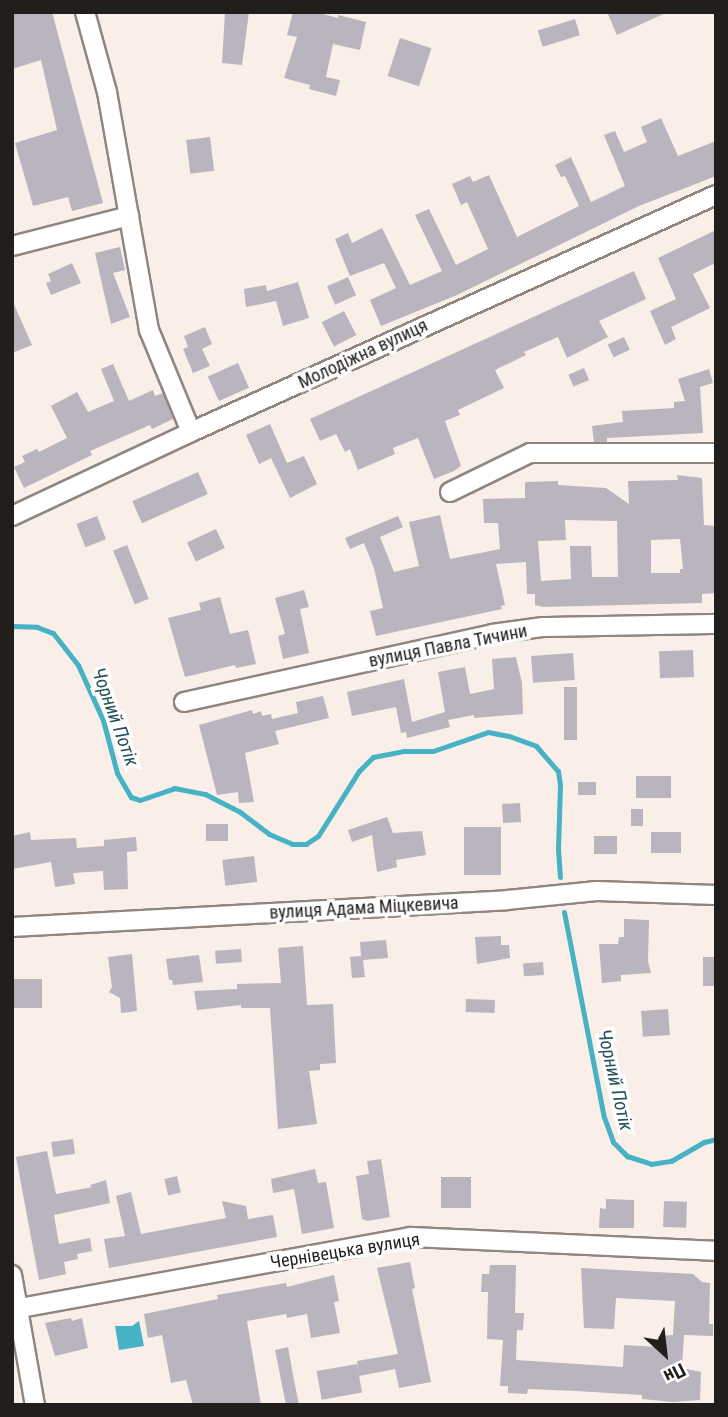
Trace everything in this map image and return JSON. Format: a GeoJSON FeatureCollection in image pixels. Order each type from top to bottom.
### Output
{"type":"FeatureCollection","features":[{"type":"Feature","properties":{"kind":"street"},"geometry":{"type":"LineString","coordinates":[[85,12],[107,92],[149,330],[191,432]]}},
{"type":"Feature","properties":{"kind":"street","name":"Молодіжна вулиця"},"geometry":{"type":"LineString","coordinates":[[12,516],[191,432],[716,195]]}},
{"type":"Feature","properties":{"kind":"street"},"geometry":{"type":"LineString","coordinates":[[12,246],[129,216]]}},
{"type":"Feature","properties":{"kind":"street"},"geometry":{"type":"LineString","coordinates":[[450,492],[530,453],[716,453]]}},
{"type":"Feature","properties":{"kind":"street","name":"вулиця Павла Тичини"},"geometry":{"type":"LineString","coordinates":[[184,702],[492,634],[542,627],[716,624]]}},
{"type":"Feature","properties":{"kind":"street","name":"вулиця Адама Міцкевича"},"geometry":{"type":"LineString","coordinates":[[12,927],[572,893],[632,891],[716,895]]}},
{"type":"Feature","properties":{"kind":"street","name":"Чернівецька вулиця"},"geometry":{"type":"LineString","coordinates":[[20,1308],[410,1237],[716,1251]]}},
{"type":"Feature","properties":{"kind":"street"},"geometry":{"type":"LineString","coordinates":[[12,1275],[20,1308],[35,1405]]}},
{"type":"Feature","properties":{"kind":"water"},"geometry":{"type":"Polygon","coordinates":[[[139,1321],[144,1346],[119,1350],[115,1326],[132,1326],[139,1321]]]}},
{"type":"Feature","properties":{"kind":"building"},"geometry":{"type":"Polygon","coordinates":[[[12,12],[52,12],[103,203],[72,211],[68,197],[33,206],[15,143],[57,130],[41,60],[12,69],[12,12]]]}},
{"type":"Feature","properties":{"kind":"building"},"geometry":{"type":"Polygon","coordinates":[[[225,12],[249,12],[242,65],[222,63],[225,12]]]}},
{"type":"Feature","properties":{"kind":"building"},"geometry":{"type":"Polygon","coordinates":[[[293,12],[315,12],[338,18],[338,15],[366,22],[360,50],[333,44],[326,77],[340,80],[336,96],[309,89],[310,85],[284,78],[297,37],[287,35],[293,12]]]}},
{"type":"Feature","properties":{"kind":"building"},"geometry":{"type":"Polygon","coordinates":[[[607,12],[668,12],[617,35],[607,12]]]}},
{"type":"Feature","properties":{"kind":"building"},"geometry":{"type":"Polygon","coordinates":[[[575,19],[580,35],[543,47],[538,30],[575,19]]]}},
{"type":"Feature","properties":{"kind":"building"},"geometry":{"type":"Polygon","coordinates":[[[400,38],[431,48],[419,86],[388,76],[400,38]]]}},
{"type":"Feature","properties":{"kind":"building"},"geometry":{"type":"Polygon","coordinates":[[[661,118],[678,156],[716,141],[716,176],[639,206],[457,295],[381,326],[370,300],[396,288],[384,263],[350,276],[335,239],[348,233],[352,243],[382,228],[410,285],[442,271],[415,215],[429,209],[456,265],[488,249],[467,202],[461,205],[452,184],[470,176],[473,182],[489,175],[517,237],[579,206],[565,176],[561,177],[555,165],[571,157],[591,202],[625,186],[604,135],[615,131],[624,152],[647,142],[641,127],[661,118]]]}},
{"type":"Feature","properties":{"kind":"building"},"geometry":{"type":"Polygon","coordinates":[[[210,137],[214,171],[190,174],[186,140],[210,137]]]}},
{"type":"Feature","properties":{"kind":"building"},"geometry":{"type":"Polygon","coordinates":[[[716,230],[716,269],[713,264],[693,274],[710,308],[671,327],[676,339],[665,345],[650,311],[676,299],[658,258],[716,230]]]}},
{"type":"Feature","properties":{"kind":"building"},"geometry":{"type":"Polygon","coordinates":[[[120,247],[125,270],[113,273],[130,317],[111,324],[95,253],[120,247]]]}},
{"type":"Feature","properties":{"kind":"building"},"geometry":{"type":"Polygon","coordinates":[[[72,263],[81,283],[51,295],[46,283],[51,281],[48,274],[72,263]]]}},
{"type":"Feature","properties":{"kind":"building"},"geometry":{"type":"Polygon","coordinates":[[[634,271],[646,299],[599,321],[608,337],[567,358],[558,337],[524,352],[526,355],[495,370],[504,388],[458,410],[460,415],[445,421],[461,466],[454,471],[434,479],[418,438],[393,448],[395,454],[358,470],[350,449],[345,452],[336,434],[320,441],[310,419],[634,271]]]}},
{"type":"Feature","properties":{"kind":"building"},"geometry":{"type":"Polygon","coordinates":[[[348,277],[356,295],[335,305],[327,286],[348,277]]]}},
{"type":"Feature","properties":{"kind":"building"},"geometry":{"type":"Polygon","coordinates":[[[298,282],[309,318],[283,326],[276,301],[246,307],[244,289],[266,285],[267,291],[298,282]]]}},
{"type":"Feature","properties":{"kind":"building"},"geometry":{"type":"Polygon","coordinates":[[[12,300],[32,345],[12,353],[12,300]]]}},
{"type":"Feature","properties":{"kind":"building"},"geometry":{"type":"Polygon","coordinates":[[[344,311],[356,335],[334,346],[322,322],[344,311]]]}},
{"type":"Feature","properties":{"kind":"building"},"geometry":{"type":"Polygon","coordinates":[[[205,327],[212,344],[202,349],[210,366],[193,373],[183,349],[188,347],[184,336],[205,327]]]}},
{"type":"Feature","properties":{"kind":"building"},"geometry":{"type":"Polygon","coordinates":[[[624,337],[630,350],[614,357],[608,345],[624,337]]]}},
{"type":"Feature","properties":{"kind":"building"},"geometry":{"type":"Polygon","coordinates":[[[238,363],[249,388],[219,401],[208,376],[238,363]]]}},
{"type":"Feature","properties":{"kind":"building"},"geometry":{"type":"Polygon","coordinates":[[[113,364],[129,401],[153,390],[155,396],[163,393],[173,419],[152,429],[150,425],[90,451],[92,455],[24,488],[14,467],[25,462],[22,456],[37,449],[39,452],[67,438],[51,406],[77,392],[88,412],[114,401],[101,369],[113,364]]]}},
{"type":"Feature","properties":{"kind":"building"},"geometry":{"type":"Polygon","coordinates":[[[584,368],[589,380],[573,387],[568,375],[584,368]]]}},
{"type":"Feature","properties":{"kind":"building"},"geometry":{"type":"Polygon","coordinates":[[[709,369],[713,383],[700,387],[703,433],[607,438],[607,442],[594,442],[592,426],[623,422],[622,411],[674,408],[674,402],[685,401],[678,379],[709,369]]]}},
{"type":"Feature","properties":{"kind":"building"},"geometry":{"type":"Polygon","coordinates":[[[270,424],[287,463],[304,456],[317,484],[290,498],[271,458],[259,464],[246,435],[270,424]]]}},
{"type":"Feature","properties":{"kind":"building"},"geometry":{"type":"Polygon","coordinates":[[[198,472],[208,494],[142,523],[132,501],[198,472]]]}},
{"type":"Feature","properties":{"kind":"building"},"geometry":{"type":"Polygon","coordinates":[[[677,475],[702,478],[704,525],[716,526],[716,593],[702,594],[702,603],[543,607],[535,605],[535,594],[527,594],[526,562],[496,564],[505,605],[501,606],[502,609],[376,636],[370,611],[383,608],[374,568],[364,543],[350,549],[345,538],[398,516],[403,527],[380,537],[394,572],[419,566],[409,522],[440,515],[450,559],[500,549],[498,523],[484,523],[483,499],[525,498],[525,482],[558,481],[558,485],[606,488],[629,504],[628,481],[678,480],[677,475]],[[565,520],[566,540],[538,541],[541,581],[571,579],[570,546],[591,546],[592,577],[618,577],[617,521],[565,520]],[[680,539],[651,540],[651,573],[680,573],[680,569],[683,569],[680,539]]]}},
{"type":"Feature","properties":{"kind":"building"},"geometry":{"type":"Polygon","coordinates":[[[97,516],[106,539],[85,547],[76,524],[97,516]]]}},
{"type":"Feature","properties":{"kind":"building"},"geometry":{"type":"Polygon","coordinates":[[[216,529],[225,548],[196,562],[187,543],[216,529]]]}},
{"type":"Feature","properties":{"kind":"building"},"geometry":{"type":"Polygon","coordinates":[[[127,545],[149,599],[135,604],[113,551],[127,545]]]}},
{"type":"Feature","properties":{"kind":"building"},"geometry":{"type":"Polygon","coordinates":[[[304,590],[309,607],[300,609],[309,653],[283,659],[278,636],[285,634],[275,598],[304,590]]]}},
{"type":"Feature","properties":{"kind":"building"},"geometry":{"type":"Polygon","coordinates":[[[220,597],[230,634],[248,630],[256,664],[236,668],[235,665],[185,677],[168,618],[201,610],[199,603],[220,597]]]}},
{"type":"Feature","properties":{"kind":"building"},"geometry":{"type":"Polygon","coordinates":[[[693,650],[694,677],[660,678],[659,651],[693,650]]]}},
{"type":"Feature","properties":{"kind":"building"},"geometry":{"type":"Polygon","coordinates":[[[573,653],[575,680],[533,683],[531,656],[573,653]]]}},
{"type":"Feature","properties":{"kind":"building"},"geometry":{"type":"Polygon","coordinates":[[[516,657],[522,683],[523,714],[474,718],[474,715],[448,720],[450,727],[407,738],[406,732],[401,733],[396,707],[352,716],[347,692],[404,679],[412,722],[445,712],[438,672],[465,667],[470,694],[494,689],[492,659],[516,657]]]}},
{"type":"Feature","properties":{"kind":"building"},"geometry":{"type":"Polygon","coordinates":[[[564,687],[577,687],[577,740],[564,740],[564,687]]]}},
{"type":"Feature","properties":{"kind":"building"},"geometry":{"type":"Polygon","coordinates":[[[323,696],[329,718],[275,731],[279,744],[245,753],[254,802],[239,803],[238,792],[217,795],[199,725],[252,710],[253,714],[261,711],[262,716],[271,714],[272,719],[298,713],[296,702],[323,696]]]}},
{"type":"Feature","properties":{"kind":"building"},"geometry":{"type":"Polygon","coordinates":[[[636,776],[671,776],[671,798],[636,798],[636,776]]]}},
{"type":"Feature","properties":{"kind":"building"},"geometry":{"type":"Polygon","coordinates":[[[578,782],[596,782],[596,795],[578,795],[578,782]]]}},
{"type":"Feature","properties":{"kind":"building"},"geometry":{"type":"Polygon","coordinates":[[[520,803],[521,822],[503,823],[502,804],[520,803]]]}},
{"type":"Feature","properties":{"kind":"building"},"geometry":{"type":"Polygon","coordinates":[[[631,809],[643,809],[643,826],[631,826],[631,809]]]}},
{"type":"Feature","properties":{"kind":"building"},"geometry":{"type":"Polygon","coordinates":[[[387,817],[393,833],[422,831],[426,855],[396,860],[397,867],[377,872],[372,835],[352,842],[348,830],[387,817]]]}},
{"type":"Feature","properties":{"kind":"building"},"geometry":{"type":"Polygon","coordinates":[[[206,824],[228,824],[228,841],[206,841],[206,824]]]}},
{"type":"Feature","properties":{"kind":"building"},"geometry":{"type":"Polygon","coordinates":[[[464,827],[501,827],[501,875],[464,875],[464,827]]]}},
{"type":"Feature","properties":{"kind":"building"},"geometry":{"type":"Polygon","coordinates":[[[30,832],[31,840],[76,838],[77,848],[104,846],[104,840],[136,837],[137,851],[127,852],[128,889],[104,890],[103,871],[73,873],[75,884],[55,887],[51,862],[12,869],[12,836],[30,832]]]}},
{"type":"Feature","properties":{"kind":"building"},"geometry":{"type":"Polygon","coordinates":[[[651,832],[681,832],[681,853],[651,853],[651,832]]]}},
{"type":"Feature","properties":{"kind":"building"},"geometry":{"type":"Polygon","coordinates":[[[594,836],[617,836],[617,854],[594,854],[594,836]]]}},
{"type":"Feature","properties":{"kind":"building"},"geometry":{"type":"Polygon","coordinates":[[[254,856],[257,882],[225,886],[222,860],[254,856]]]}},
{"type":"Feature","properties":{"kind":"building"},"geometry":{"type":"Polygon","coordinates":[[[624,919],[649,920],[648,961],[651,973],[621,975],[621,981],[602,983],[599,944],[618,944],[619,937],[624,937],[624,919]]]}},
{"type":"Feature","properties":{"kind":"building"},"geometry":{"type":"Polygon","coordinates":[[[501,936],[501,945],[509,945],[510,958],[477,964],[475,937],[501,936]]]}},
{"type":"Feature","properties":{"kind":"building"},"geometry":{"type":"Polygon","coordinates":[[[386,940],[388,958],[363,960],[365,977],[352,978],[350,957],[361,956],[360,942],[386,940]]]}},
{"type":"Feature","properties":{"kind":"building"},"geometry":{"type":"Polygon","coordinates":[[[303,946],[307,1005],[333,1004],[336,1063],[320,1064],[320,1070],[309,1071],[317,1124],[278,1129],[270,1008],[241,1008],[241,1005],[197,1010],[194,991],[237,989],[237,984],[281,983],[278,948],[303,946]]]}},
{"type":"Feature","properties":{"kind":"building"},"geometry":{"type":"Polygon","coordinates":[[[241,949],[242,962],[216,964],[215,951],[241,949]]]}},
{"type":"Feature","properties":{"kind":"building"},"geometry":{"type":"Polygon","coordinates":[[[132,954],[137,1011],[121,1013],[120,998],[109,992],[112,987],[108,957],[132,954]]]}},
{"type":"Feature","properties":{"kind":"building"},"geometry":{"type":"Polygon","coordinates":[[[199,955],[203,982],[173,985],[172,980],[169,980],[166,959],[199,955]]]}},
{"type":"Feature","properties":{"kind":"building"},"geometry":{"type":"Polygon","coordinates":[[[703,957],[716,957],[716,986],[703,986],[703,957]]]}},
{"type":"Feature","properties":{"kind":"building"},"geometry":{"type":"Polygon","coordinates":[[[543,962],[544,975],[524,976],[523,963],[543,962]]]}},
{"type":"Feature","properties":{"kind":"building"},"geometry":{"type":"Polygon","coordinates":[[[12,979],[42,979],[42,1008],[12,1008],[12,979]]]}},
{"type":"Feature","properties":{"kind":"building"},"geometry":{"type":"Polygon","coordinates":[[[466,999],[495,1000],[495,1013],[466,1012],[466,999]]]}},
{"type":"Feature","properties":{"kind":"building"},"geometry":{"type":"Polygon","coordinates":[[[668,1009],[670,1035],[643,1037],[641,1011],[668,1009]]]}},
{"type":"Feature","properties":{"kind":"building"},"geometry":{"type":"Polygon","coordinates":[[[73,1139],[75,1154],[53,1157],[51,1142],[73,1139]]]}},
{"type":"Feature","properties":{"kind":"building"},"geometry":{"type":"Polygon","coordinates":[[[47,1151],[56,1194],[92,1187],[90,1185],[106,1180],[110,1203],[54,1215],[59,1244],[90,1238],[92,1251],[77,1254],[78,1259],[64,1262],[66,1274],[39,1280],[16,1157],[47,1151]]]}},
{"type":"Feature","properties":{"kind":"building"},"geometry":{"type":"Polygon","coordinates":[[[381,1159],[390,1217],[368,1221],[362,1219],[356,1176],[369,1174],[367,1161],[381,1159]]]}},
{"type":"Feature","properties":{"kind":"building"},"geometry":{"type":"Polygon","coordinates":[[[315,1169],[318,1183],[326,1182],[334,1228],[302,1234],[294,1189],[273,1193],[271,1179],[315,1169]]]}},
{"type":"Feature","properties":{"kind":"building"},"geometry":{"type":"Polygon","coordinates":[[[177,1176],[181,1193],[168,1195],[164,1179],[177,1176]]]}},
{"type":"Feature","properties":{"kind":"building"},"geometry":{"type":"Polygon","coordinates":[[[441,1177],[471,1177],[471,1208],[441,1208],[441,1177]]]}},
{"type":"Feature","properties":{"kind":"building"},"geometry":{"type":"Polygon","coordinates":[[[131,1192],[141,1234],[226,1218],[222,1201],[246,1206],[248,1219],[273,1215],[277,1237],[109,1268],[104,1239],[125,1236],[116,1196],[131,1192]]]}},
{"type":"Feature","properties":{"kind":"building"},"geometry":{"type":"Polygon","coordinates":[[[606,1199],[634,1200],[634,1228],[599,1228],[600,1208],[606,1209],[606,1199]]]}},
{"type":"Feature","properties":{"kind":"building"},"geometry":{"type":"Polygon","coordinates":[[[664,1201],[687,1202],[686,1228],[663,1227],[664,1201]]]}},
{"type":"Feature","properties":{"kind":"building"},"geometry":{"type":"Polygon","coordinates":[[[410,1262],[415,1288],[412,1289],[431,1382],[399,1388],[395,1369],[359,1376],[357,1361],[398,1354],[377,1268],[410,1262]]]}},
{"type":"Feature","properties":{"kind":"building"},"geometry":{"type":"Polygon","coordinates":[[[490,1265],[516,1265],[515,1313],[524,1313],[523,1330],[517,1330],[516,1360],[623,1367],[624,1345],[659,1347],[658,1336],[673,1335],[675,1301],[616,1298],[614,1329],[584,1328],[581,1268],[693,1274],[702,1282],[710,1283],[709,1324],[713,1324],[713,1336],[684,1335],[682,1368],[701,1372],[700,1400],[673,1402],[642,1399],[642,1395],[528,1389],[527,1394],[508,1393],[508,1386],[500,1386],[503,1340],[487,1339],[488,1292],[481,1292],[482,1274],[489,1274],[490,1265]]]}},
{"type":"Feature","properties":{"kind":"building"},"geometry":{"type":"Polygon","coordinates":[[[334,1275],[339,1301],[334,1302],[340,1333],[311,1338],[307,1314],[287,1318],[286,1314],[247,1321],[261,1405],[193,1405],[186,1380],[171,1383],[162,1335],[148,1338],[144,1314],[218,1299],[217,1295],[286,1283],[287,1287],[334,1275]]]}},
{"type":"Feature","properties":{"kind":"building"},"geometry":{"type":"Polygon","coordinates":[[[71,1318],[72,1321],[82,1318],[88,1348],[55,1356],[45,1323],[71,1318]]]}},
{"type":"Feature","properties":{"kind":"building"},"geometry":{"type":"Polygon","coordinates":[[[288,1347],[299,1405],[286,1405],[275,1350],[288,1347]]]}},
{"type":"Feature","properties":{"kind":"building"},"geometry":{"type":"Polygon","coordinates":[[[357,1364],[362,1393],[322,1400],[317,1371],[357,1364]]]}},
{"type":"Feature","properties":{"kind":"waterway","name":"Чорний Потік"},"geometry":{"type":"LineString","coordinates":[[12,626],[37,627],[53,633],[78,665],[103,720],[117,773],[131,797],[140,800],[174,788],[205,794],[240,812],[269,834],[292,844],[306,844],[318,836],[359,771],[373,757],[404,751],[433,751],[488,732],[536,746],[558,771],[560,877]]}},
{"type":"Feature","properties":{"kind":"waterway","name":"Чорний Потік"},"geometry":{"type":"LineString","coordinates":[[564,912],[604,1117],[613,1142],[627,1156],[651,1164],[671,1161],[704,1142],[716,1139]]}}]}
